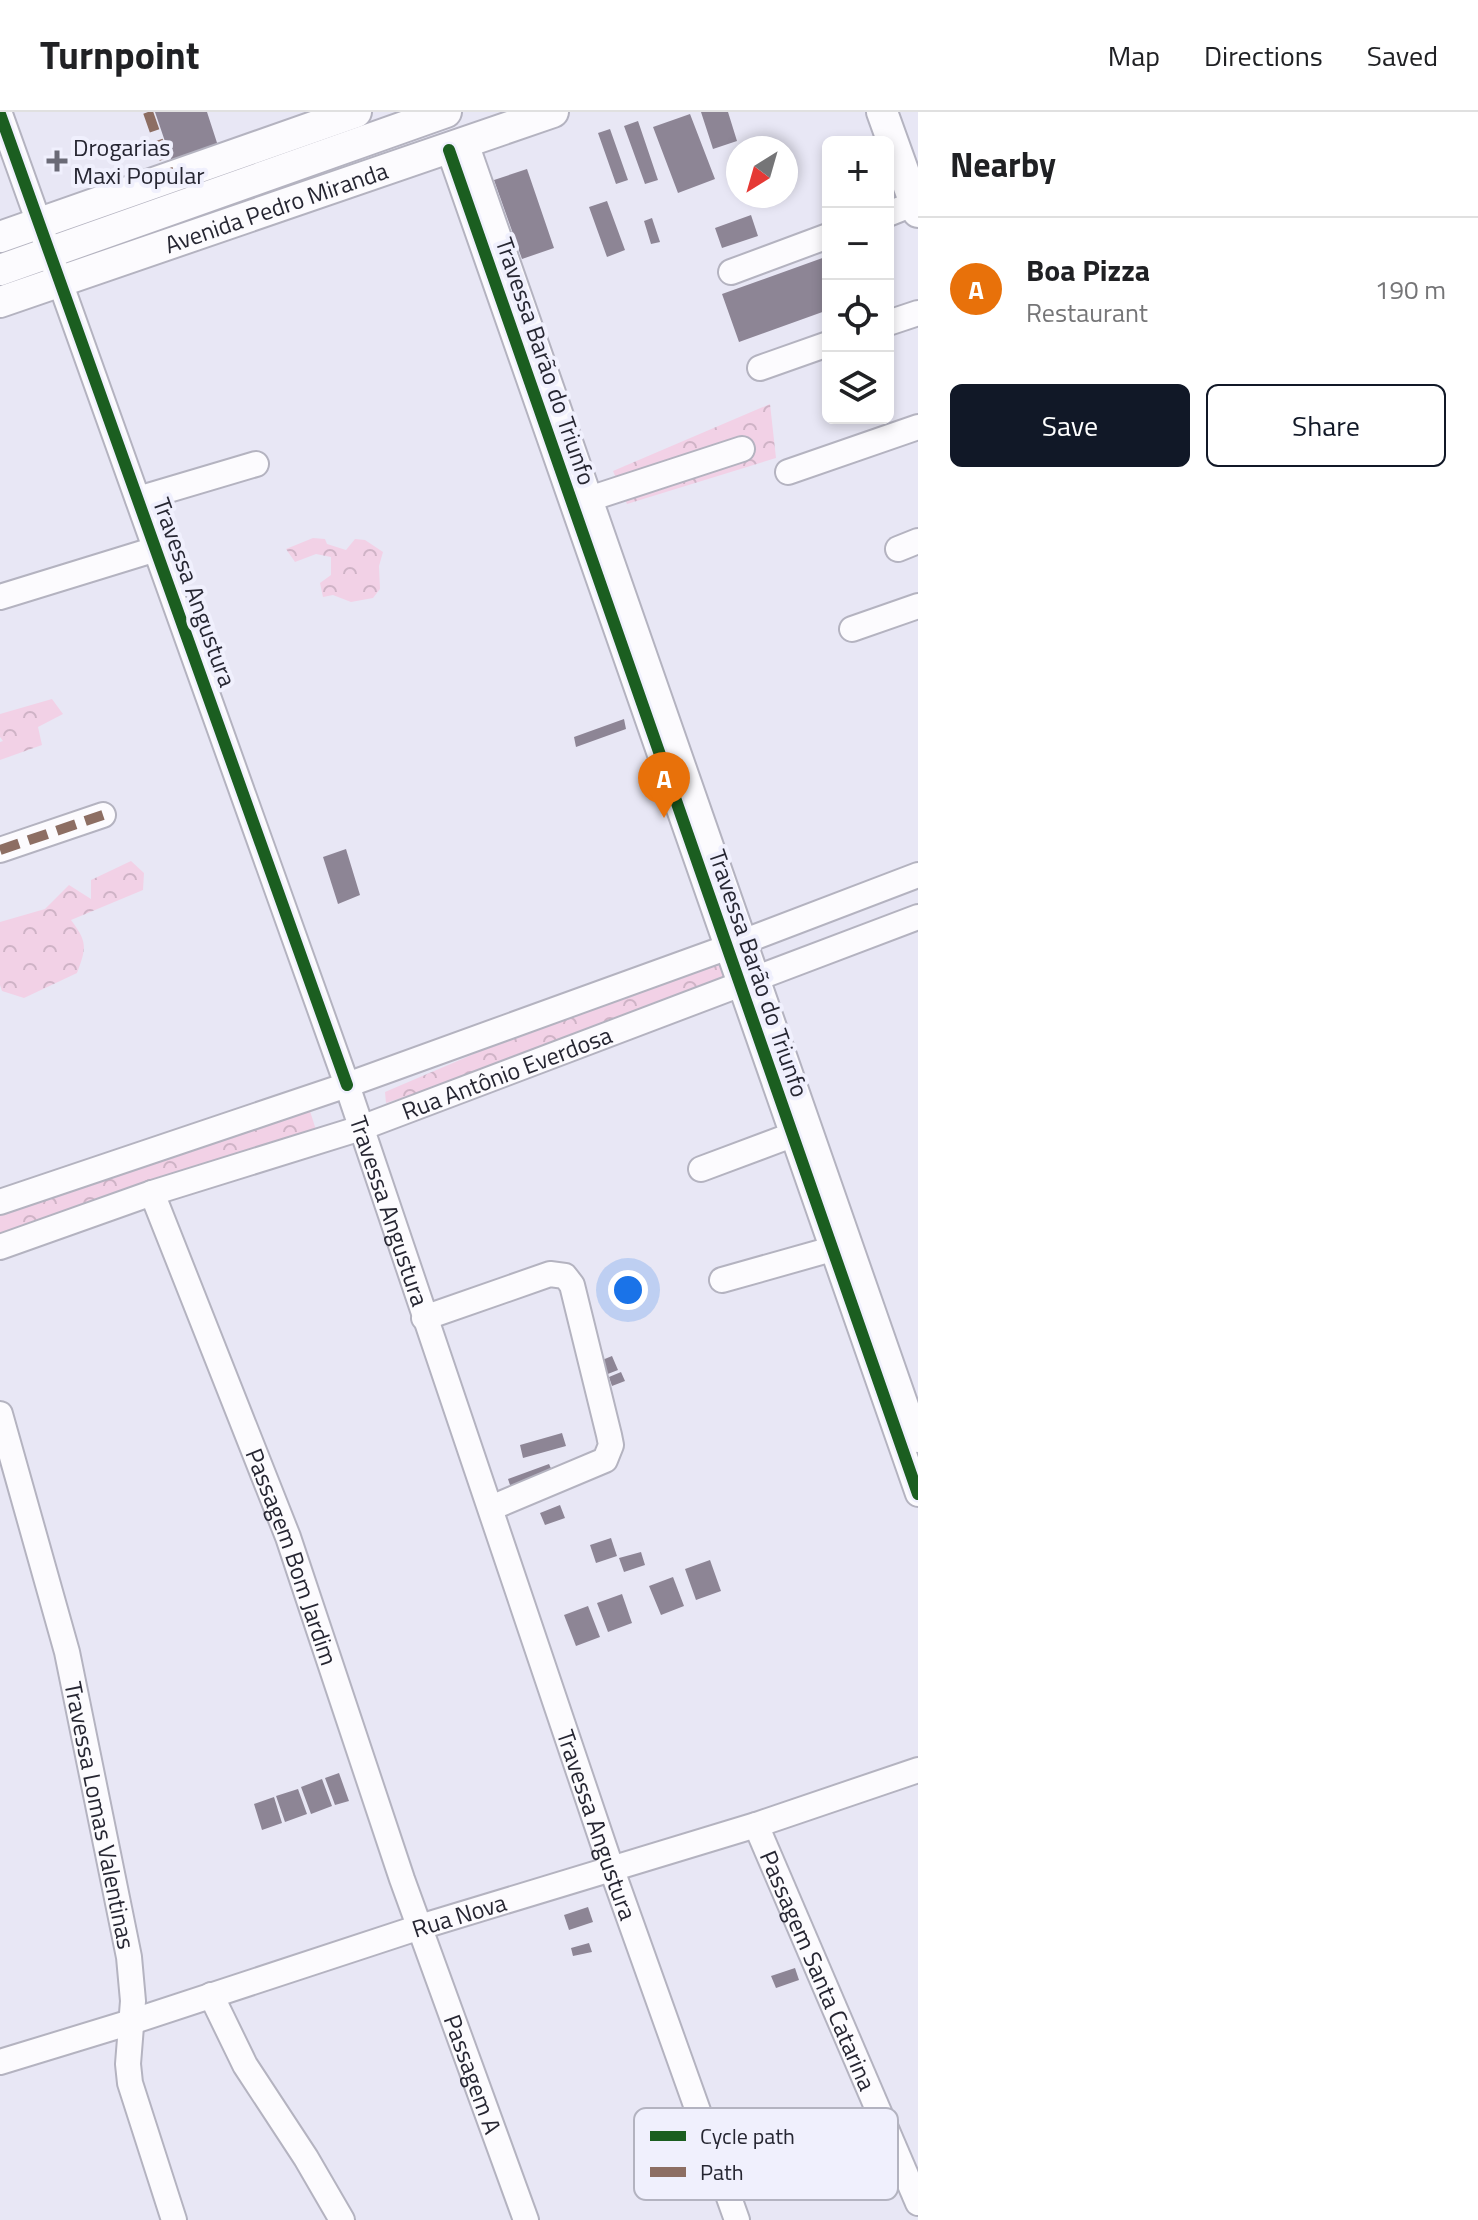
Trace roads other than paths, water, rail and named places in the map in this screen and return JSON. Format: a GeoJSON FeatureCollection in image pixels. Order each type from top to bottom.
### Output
{"type":"FeatureCollection","features":[{"type":"Feature","properties":{"kind":"main road"},"geometry":{"type":"LineString","coordinates":[[0,237],[302,121],[356,112]]}},
{"type":"Feature","properties":{"kind":"main road","name":"Avenida Pedro Miranda"},"geometry":{"type":"LineString","coordinates":[[0,270],[446,112]]}},
{"type":"Feature","properties":{"kind":"main road","name":"Avenida Pedro Miranda"},"geometry":{"type":"LineString","coordinates":[[0,302],[553,112]]}},
{"type":"Feature","properties":{"kind":"main road"},"geometry":{"type":"LineString","coordinates":[[882,112],[910,203]]}},
{"type":"Feature","properties":{"kind":"street","name":"Travessa Angustura"},"geometry":{"type":"LineString","coordinates":[[0,114],[361,1128],[434,1315],[491,1508],[612,1870],[697,2108]]}},
{"type":"Feature","properties":{"kind":"street","name":"Travessa Barão do Triunfo"},"geometry":{"type":"LineString","coordinates":[[457,146],[589,499],[591,531]]}},
{"type":"Feature","properties":{"kind":"street","name":"Travessa Barão do Triunfo"},"geometry":{"type":"LineString","coordinates":[[457,146],[872,1336],[918,1494]]}},
{"type":"Feature","properties":{"kind":"street"},"geometry":{"type":"LineString","coordinates":[[731,272],[822,238]]}},
{"type":"Feature","properties":{"kind":"street"},"geometry":{"type":"LineString","coordinates":[[894,321],[918,313]]}},
{"type":"Feature","properties":{"kind":"street"},"geometry":{"type":"LineString","coordinates":[[760,368],[822,346]]}},
{"type":"Feature","properties":{"kind":"street"},"geometry":{"type":"LineString","coordinates":[[788,472],[918,427]]}},
{"type":"Feature","properties":{"kind":"street"},"geometry":{"type":"LineString","coordinates":[[589,499],[742,449]]}},
{"type":"Feature","properties":{"kind":"street"},"geometry":{"type":"LineString","coordinates":[[138,499],[256,464]]}},
{"type":"Feature","properties":{"kind":"street"},"geometry":{"type":"LineString","coordinates":[[0,597],[156,549]]}},
{"type":"Feature","properties":{"kind":"street"},"geometry":{"type":"LineString","coordinates":[[852,629],[918,606]]}},
{"type":"Feature","properties":{"kind":"street"},"geometry":{"type":"LineString","coordinates":[[0,850],[103,815]]}},
{"type":"Feature","properties":{"kind":"street","name":"Rua Antônio Everdosa"},"geometry":{"type":"LineString","coordinates":[[0,1202],[347,1085],[918,875]]}},
{"type":"Feature","properties":{"kind":"street","name":"Rua Antônio Everdosa"},"geometry":{"type":"LineString","coordinates":[[0,1247],[152,1193],[361,1128],[918,917]]}},
{"type":"Feature","properties":{"kind":"street","name":"Travessa Barão do Triunfo"},"geometry":{"type":"LineString","coordinates":[[749,982],[792,1135],[832,1249],[918,1440]]}},
{"type":"Feature","properties":{"kind":"street"},"geometry":{"type":"LineString","coordinates":[[701,1169],[792,1135]]}},
{"type":"Feature","properties":{"kind":"street","name":"Passagem Bom Jardim"},"geometry":{"type":"LineString","coordinates":[[152,1193],[288,1537],[420,1927]]}},
{"type":"Feature","properties":{"kind":"street"},"geometry":{"type":"LineString","coordinates":[[722,1280],[832,1249]]}},
{"type":"Feature","properties":{"kind":"street"},"geometry":{"type":"LineString","coordinates":[[434,1315],[550,1274],[565,1276],[572,1285],[611,1445],[605,1460],[491,1508]]}},
{"type":"Feature","properties":{"kind":"street","name":"Travessa Lomas Valentinas"},"geometry":{"type":"LineString","coordinates":[[0,1414],[67,1652],[133,1981],[128,2064],[130,2083],[174,2220]]}},
{"type":"Feature","properties":{"kind":"street","name":"Rua Nova"},"geometry":{"type":"LineString","coordinates":[[0,2062],[420,1927],[756,1825],[918,1770]]}},
{"type":"Feature","properties":{"kind":"street","name":"Passagem Santa Catarina"},"geometry":{"type":"LineString","coordinates":[[756,1825],[877,2108]]}},
{"type":"Feature","properties":{"kind":"street","name":"Passagem A"},"geometry":{"type":"LineString","coordinates":[[420,1927],[526,2220]]}},
{"type":"Feature","properties":{"kind":"street"},"geometry":{"type":"LineString","coordinates":[[211,1995],[245,2065],[342,2220]]}},
{"type":"Feature","properties":{"kind":"street","name":"Passagem Santa Catarina"},"geometry":{"type":"LineString","coordinates":[[898,2156],[918,2203]]}},
{"type":"Feature","properties":{"kind":"street","name":"Travessa Angustura"},"geometry":{"type":"LineString","coordinates":[[730,2200],[737,2220]]}},
{"type":"Feature","properties":{"kind":"place","name":"Drogarias Maxi Popular"},"geometry":{"type":"Point","coordinates":[57,161]}},
{"type":"Feature","properties":{"kind":"place","name":"Boa Pizza"},"geometry":{"type":"Point","coordinates":[664,818]}}]}
